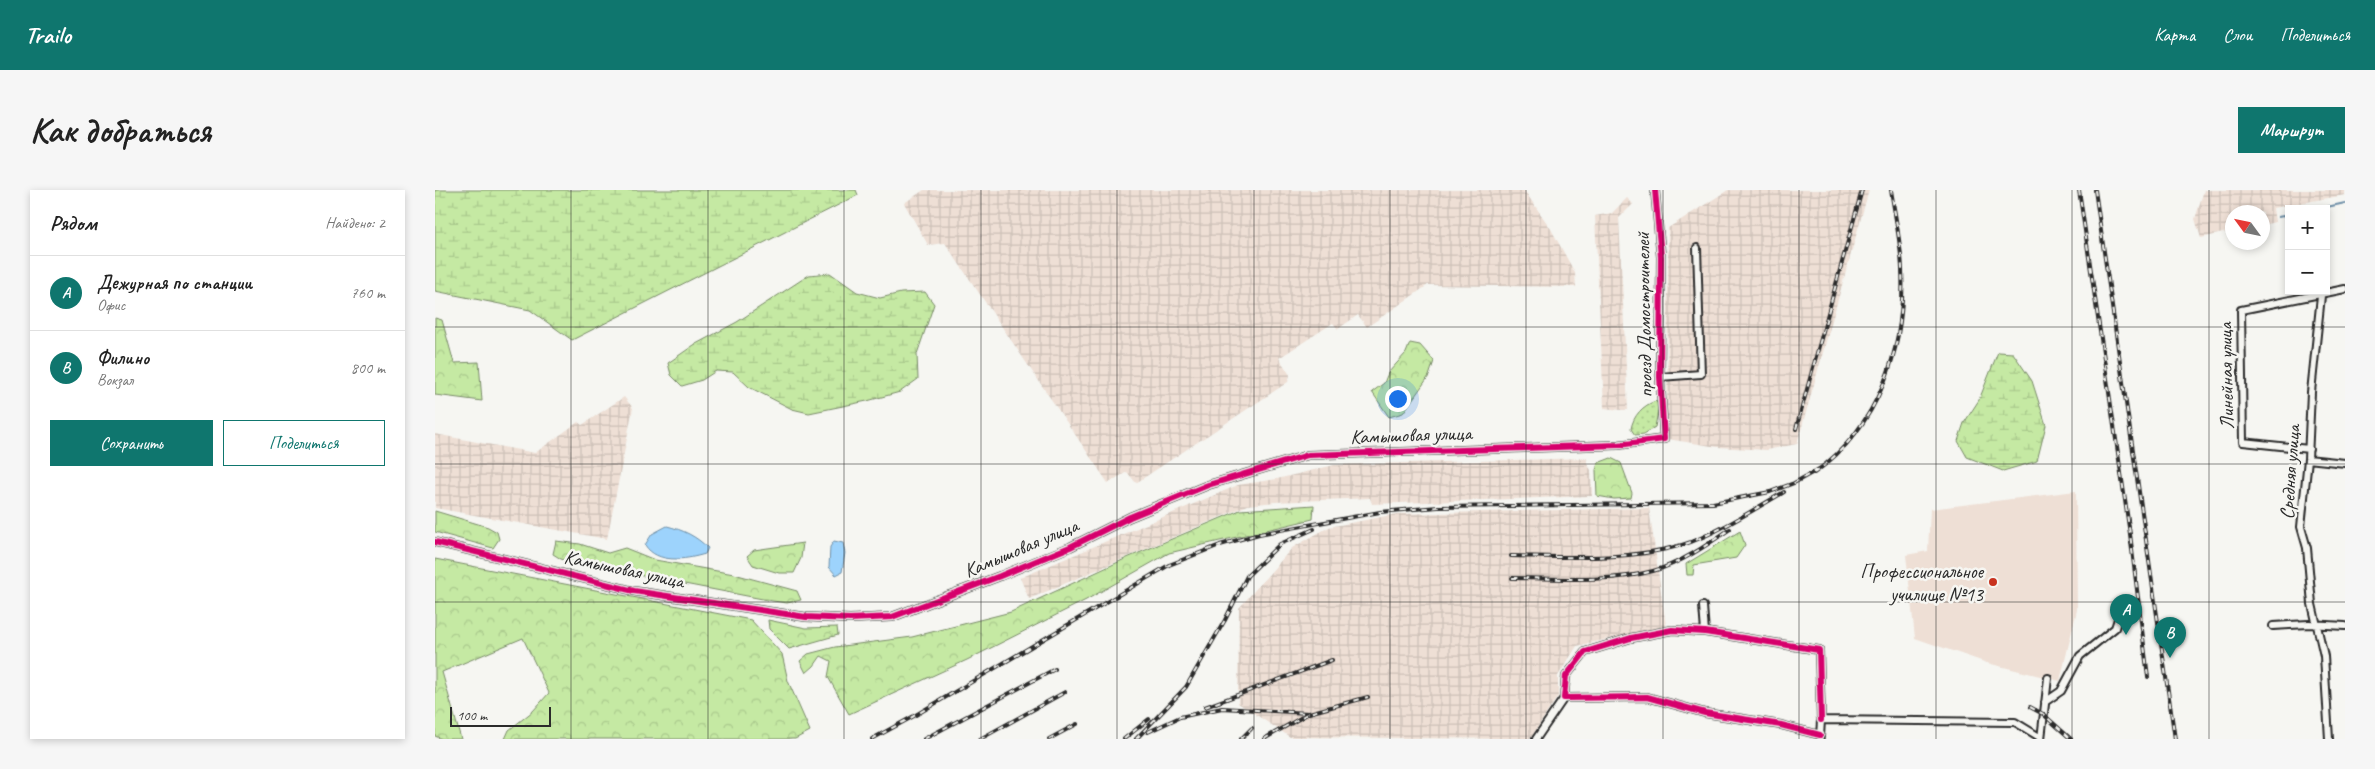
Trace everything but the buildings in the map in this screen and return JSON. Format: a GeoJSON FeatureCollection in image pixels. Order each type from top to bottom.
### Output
{"type":"FeatureCollection","features":[{"type":"Feature","properties":{"kind":"street","name":"проезд Домостроителей"},"geometry":{"type":"LineString","coordinates":[[1655,190],[1661,257],[1660,377],[1664,439]]}},
{"type":"Feature","properties":{"kind":"street"},"geometry":{"type":"LineString","coordinates":[[1660,377],[1701,374],[1697,248]]}},
{"type":"Feature","properties":{"kind":"street"},"geometry":{"type":"LineString","coordinates":[[2321,296],[2345,289]]}},
{"type":"Feature","properties":{"kind":"street","name":"Линейная улица"},"geometry":{"type":"LineString","coordinates":[[2309,450],[2243,442],[2241,310],[2321,296]]}},
{"type":"Feature","properties":{"kind":"street","name":"Средняя улица"},"geometry":{"type":"LineString","coordinates":[[2321,296],[2311,392],[2309,459],[2301,526],[2307,548],[2309,587],[2326,676],[2329,739]]}},
{"type":"Feature","properties":{"kind":"street","name":"Камышовая улица"},"geometry":{"type":"LineString","coordinates":[[435,542],[634,591],[806,617],[850,619],[892,617],[1070,547],[1131,517],[1208,485],[1308,455],[1617,445],[1664,439]]}},
{"type":"Feature","properties":{"kind":"street"},"geometry":{"type":"LineString","coordinates":[[2309,459],[2345,463]]}},
{"type":"Feature","properties":{"kind":"street"},"geometry":{"type":"LineString","coordinates":[[1703,606],[1705,632]]}},
{"type":"Feature","properties":{"kind":"street"},"geometry":{"type":"LineString","coordinates":[[2045,702],[2061,691],[2080,656],[2115,628],[2119,616]]}},
{"type":"Feature","properties":{"kind":"street"},"geometry":{"type":"LineString","coordinates":[[2273,626],[2317,624],[2345,626]]}},
{"type":"Feature","properties":{"kind":"street"},"geometry":{"type":"LineString","coordinates":[[1536,739],[1564,698],[1566,676],[1585,652],[1631,638],[1672,630],[1705,632],[1819,650],[1820,737],[1781,725],[1705,713],[1647,697],[1564,698]]}},
{"type":"Feature","properties":{"kind":"street"},"geometry":{"type":"LineString","coordinates":[[1821,720],[2015,722],[2041,738],[2048,678]]}},
{"type":"Feature","properties":{"kind":"shaded area"},"geometry":{"type":"Polygon","coordinates":[[[924,190],[1524,190],[1551,229],[1575,273],[1576,287],[1428,285],[1367,327],[1358,315],[1338,329],[1333,323],[1279,358],[1290,375],[1288,382],[1136,483],[1127,472],[1108,483],[945,243],[928,245],[904,203],[924,190]]]}},
{"type":"Feature","properties":{"kind":"shaded area"},"geometry":{"type":"Polygon","coordinates":[[[1728,190],[1869,190],[1797,444],[1766,450],[1718,447],[1667,439],[1668,228],[1728,190]]]}},
{"type":"Feature","properties":{"kind":"shaded area"},"geometry":{"type":"Polygon","coordinates":[[[2204,190],[2345,190],[2345,195],[2273,208],[2275,222],[2270,223],[2270,205],[2225,205],[2225,233],[2201,238],[2195,219],[2204,190]]]}},
{"type":"Feature","properties":{"kind":"shaded area"},"geometry":{"type":"Polygon","coordinates":[[[1627,198],[1633,204],[1619,218],[1628,410],[1620,410],[1604,408],[1595,216],[1612,213],[1627,198]]]}},
{"type":"Feature","properties":{"kind":"shaded area"},"geometry":{"type":"Polygon","coordinates":[[[624,397],[633,408],[607,539],[435,508],[435,434],[535,453],[578,422],[582,425],[624,397]]]}},
{"type":"Feature","properties":{"kind":"shaded area"},"geometry":{"type":"Polygon","coordinates":[[[1587,458],[1587,464],[1591,470],[1592,496],[1372,504],[1370,498],[1248,505],[1029,599],[1020,578],[1238,485],[1277,479],[1334,465],[1587,458]]]}},
{"type":"Feature","properties":{"kind":"shaded area","name":"Профессиональное училище №13"},"geometry":{"type":"Polygon","coordinates":[[[2076,491],[2077,610],[2060,681],[1987,663],[1915,638],[1906,555],[1928,551],[1930,509],[2076,491]]]}},
{"type":"Feature","properties":{"kind":"shaded area"},"geometry":{"type":"Polygon","coordinates":[[[1649,508],[1666,626],[1577,646],[1558,676],[1558,696],[1530,739],[1290,737],[1238,703],[1239,608],[1292,548],[1329,527],[1397,514],[1649,508]]]}},
{"type":"Feature","properties":{"kind":"green space"},"geometry":{"type":"Polygon","coordinates":[[[435,190],[856,190],[858,195],[572,340],[530,310],[435,291],[435,190]]]}},
{"type":"Feature","properties":{"kind":"green space"},"geometry":{"type":"Polygon","coordinates":[[[830,273],[857,292],[880,298],[901,293],[925,292],[934,304],[917,354],[918,379],[900,392],[809,413],[792,409],[749,387],[733,372],[716,371],[702,380],[682,386],[671,375],[668,363],[694,345],[737,322],[809,275],[830,273]]]}},
{"type":"Feature","properties":{"kind":"green space"},"geometry":{"type":"Polygon","coordinates":[[[435,318],[442,320],[454,363],[479,362],[482,401],[435,395],[435,318]]]}},
{"type":"Feature","properties":{"kind":"green space"},"geometry":{"type":"Polygon","coordinates":[[[1410,343],[1420,345],[1434,361],[1429,376],[1403,413],[1389,417],[1372,392],[1384,383],[1388,373],[1406,353],[1410,343]]]}},
{"type":"Feature","properties":{"kind":"green space"},"geometry":{"type":"Polygon","coordinates":[[[1998,352],[2013,353],[2032,381],[2046,425],[2037,461],[2003,471],[1967,457],[1958,441],[1964,423],[1979,400],[1998,352]]]}},
{"type":"Feature","properties":{"kind":"green space"},"geometry":{"type":"Polygon","coordinates":[[[1656,401],[1659,406],[1655,427],[1644,434],[1635,435],[1631,429],[1636,415],[1647,405],[1656,401]]]}},
{"type":"Feature","properties":{"kind":"green space"},"geometry":{"type":"Polygon","coordinates":[[[1611,458],[1621,463],[1632,493],[1631,498],[1614,499],[1597,496],[1596,470],[1598,463],[1611,458]]]}},
{"type":"Feature","properties":{"kind":"green space"},"geometry":{"type":"Polygon","coordinates":[[[1314,505],[1313,519],[1169,553],[1086,600],[967,660],[849,714],[828,677],[831,661],[821,656],[806,673],[800,661],[808,654],[835,647],[912,637],[1011,612],[1127,558],[1240,510],[1314,505]]]}},
{"type":"Feature","properties":{"kind":"green space"},"geometry":{"type":"Polygon","coordinates":[[[435,511],[488,527],[497,532],[499,539],[493,548],[435,532],[435,511]]]}},
{"type":"Feature","properties":{"kind":"green space"},"geometry":{"type":"Polygon","coordinates":[[[1740,531],[1745,545],[1736,558],[1694,565],[1693,575],[1687,575],[1686,564],[1740,531]]]}},
{"type":"Feature","properties":{"kind":"green space"},"geometry":{"type":"Polygon","coordinates":[[[556,541],[580,544],[608,553],[625,548],[655,560],[734,574],[797,591],[801,600],[787,603],[773,601],[575,563],[561,559],[553,554],[556,541]]]}},
{"type":"Feature","properties":{"kind":"green space"},"geometry":{"type":"Polygon","coordinates":[[[803,543],[801,558],[794,573],[779,573],[753,565],[747,556],[754,550],[803,543]]]}},
{"type":"Feature","properties":{"kind":"green space"},"geometry":{"type":"Polygon","coordinates":[[[435,559],[751,620],[782,654],[788,681],[810,731],[795,739],[505,739],[509,730],[533,711],[549,693],[523,638],[442,672],[461,739],[442,739],[435,736],[435,559]]]}},
{"type":"Feature","properties":{"kind":"green space"},"geometry":{"type":"Polygon","coordinates":[[[768,620],[806,628],[837,627],[838,635],[789,649],[769,629],[768,620]]]}},
{"type":"Feature","properties":{"kind":"water"},"geometry":{"type":"Polygon","coordinates":[[[667,526],[699,540],[708,548],[705,554],[689,558],[672,559],[664,558],[650,551],[645,545],[652,534],[667,526]]]}},
{"type":"Feature","properties":{"kind":"water"},"geometry":{"type":"Polygon","coordinates":[[[834,541],[843,543],[845,553],[842,572],[836,575],[829,567],[830,547],[834,541]]]}},
{"type":"Feature","properties":{"kind":"waterway"},"geometry":{"type":"LineString","coordinates":[[2330,206],[2345,203]]}},
{"type":"Feature","properties":{"kind":"waterway"},"geometry":{"type":"LineString","coordinates":[[2278,217],[2285,216]]}},
{"type":"Feature","properties":{"kind":"railway"},"geometry":{"type":"LineString","coordinates":[[1796,429],[1862,190]]}},
{"type":"Feature","properties":{"kind":"railway"},"geometry":{"type":"LineString","coordinates":[[1814,473],[1837,454],[1856,433],[1884,383],[1893,356],[1899,327],[1902,269],[1891,190]]}},
{"type":"Feature","properties":{"kind":"railway"},"geometry":{"type":"LineString","coordinates":[[2079,190],[2130,534],[2148,677]]}},
{"type":"Feature","properties":{"kind":"railway"},"geometry":{"type":"LineString","coordinates":[[2095,190],[2175,739]]}},
{"type":"Feature","properties":{"kind":"railway"},"geometry":{"type":"LineString","coordinates":[[872,739],[1169,565],[1220,545],[1259,534],[1380,512],[1438,507],[1713,503],[1770,492],[1794,483],[1819,469]]}},
{"type":"Feature","properties":{"kind":"railway"},"geometry":{"type":"LineString","coordinates":[[1511,556],[1597,557],[1640,554],[1661,550],[1682,545],[1707,535],[1784,492]]}},
{"type":"Feature","properties":{"kind":"railway"},"geometry":{"type":"LineString","coordinates":[[1136,739],[1186,687],[1225,620],[1247,576],[1280,544],[1314,529]]}},
{"type":"Feature","properties":{"kind":"railway"},"geometry":{"type":"LineString","coordinates":[[1512,578],[1565,579],[1636,575],[1663,568],[1683,559],[1730,529]]}},
{"type":"Feature","properties":{"kind":"railway"},"geometry":{"type":"LineString","coordinates":[[1205,707],[1332,660]]}},
{"type":"Feature","properties":{"kind":"railway"},"geometry":{"type":"LineString","coordinates":[[924,739],[1055,669]]}},
{"type":"Feature","properties":{"kind":"railway"},"geometry":{"type":"LineString","coordinates":[[980,739],[1065,692]]}},
{"type":"Feature","properties":{"kind":"railway"},"geometry":{"type":"LineString","coordinates":[[1264,739],[1309,713],[1368,697]]}},
{"type":"Feature","properties":{"kind":"railway"},"geometry":{"type":"LineString","coordinates":[[2030,707],[2043,714],[2071,739]]}},
{"type":"Feature","properties":{"kind":"railway"},"geometry":{"type":"LineString","coordinates":[[1148,732],[1180,717],[1222,708],[1309,713]]}},
{"type":"Feature","properties":{"kind":"railway"},"geometry":{"type":"LineString","coordinates":[[1124,739],[1149,719]]}},
{"type":"Feature","properties":{"kind":"railway"},"geometry":{"type":"LineString","coordinates":[[1049,739],[1077,724]]}},
{"type":"Feature","properties":{"kind":"railway"},"geometry":{"type":"LineString","coordinates":[[1241,739],[1252,728]]}},
{"type":"Feature","properties":{"kind":"cycle path"},"geometry":{"type":"LineString","coordinates":[[435,542],[634,591],[806,617],[850,619],[892,617],[1070,547],[1130,517],[1208,485],[1308,455],[1618,445],[1664,439],[1660,377],[1661,257],[1655,190]]}},
{"type":"Feature","properties":{"kind":"cycle path"},"geometry":{"type":"LineString","coordinates":[[1820,735],[1781,725],[1705,713],[1647,697],[1564,698],[1566,676],[1585,652],[1631,638],[1672,630],[1705,632],[1819,650],[1821,720]]}},
{"type":"Feature","properties":{"kind":"place","name":"Профессиональное училище №13"},"geometry":{"type":"Point","coordinates":[1993,582]}},
{"type":"Feature","properties":{"kind":"place","name":"Дежурная по станции"},"geometry":{"type":"Point","coordinates":[2126,635]}},
{"type":"Feature","properties":{"kind":"place","name":"Филино"},"geometry":{"type":"Point","coordinates":[2170,658]}}]}
